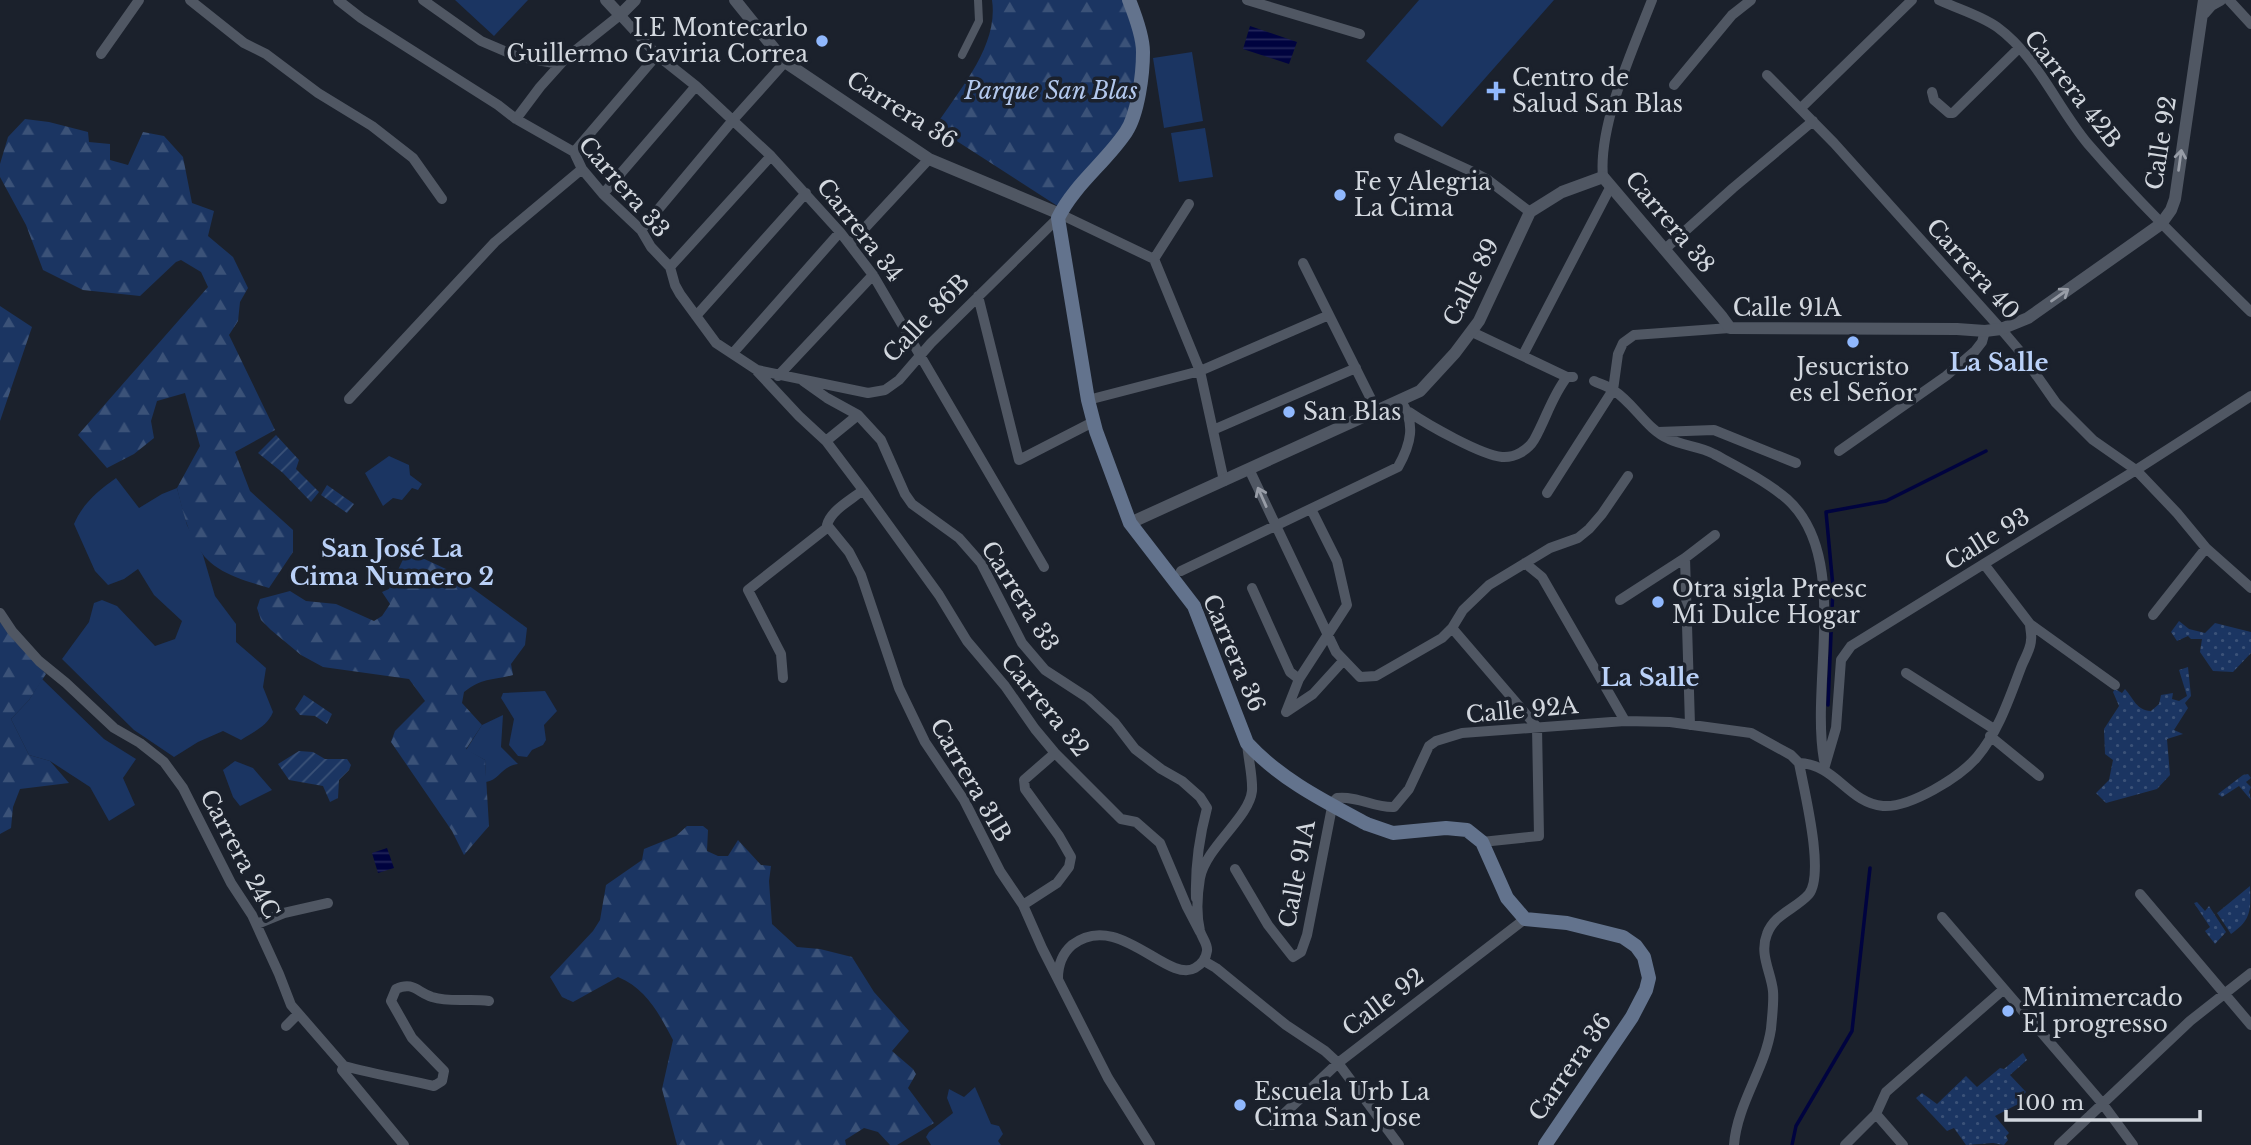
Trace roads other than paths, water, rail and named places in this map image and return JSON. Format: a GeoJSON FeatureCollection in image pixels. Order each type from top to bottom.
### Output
{"type":"FeatureCollection","features":[{"type":"Feature","properties":{"kind":"main road","name":"Calle 86B"},"geometry":{"type":"LineString","coordinates":[[1059,216],[1127,131],[1136,107],[1143,51],[1129,0]]}},
{"type":"Feature","properties":{"kind":"main road","name":"Carrera 36"},"geometry":{"type":"LineString","coordinates":[[1059,216],[1093,422],[1130,523],[1194,606],[1247,743],[1284,778],[1381,830],[1393,833],[1461,828],[1482,842]]}},
{"type":"Feature","properties":{"kind":"main road"},"geometry":{"type":"LineString","coordinates":[[1482,842],[1507,898],[1525,919]]}},
{"type":"Feature","properties":{"kind":"main road","name":"Carrera 36"},"geometry":{"type":"LineString","coordinates":[[1525,919],[1567,923],[1623,937],[1636,946],[1644,957],[1649,978],[1632,1017],[1545,1145]]}},
{"type":"Feature","properties":{"kind":"street"},"geometry":{"type":"LineString","coordinates":[[101,54],[139,0]]}},
{"type":"Feature","properties":{"kind":"street"},"geometry":{"type":"LineString","coordinates":[[190,0],[244,43],[266,54],[318,93],[372,126],[413,158],[442,199]]}},
{"type":"Feature","properties":{"kind":"street","name":"Carrera 33"},"geometry":{"type":"LineString","coordinates":[[338,0],[361,18],[516,119],[573,152],[582,169],[603,194],[641,230],[651,247],[670,267],[675,285],[716,344],[757,370],[803,380],[858,415],[881,440],[912,504],[959,538],[981,563],[1022,643],[1045,670],[1088,698],[1115,723],[1135,749],[1182,781],[1200,797],[1207,808],[1195,869],[1200,932],[1207,947],[1204,961]]}},
{"type":"Feature","properties":{"kind":"street"},"geometry":{"type":"LineString","coordinates":[[423,0],[481,41],[516,56],[559,64]]}},
{"type":"Feature","properties":{"kind":"street","name":"Carrera 34"},"geometry":{"type":"LineString","coordinates":[[606,0],[657,55],[696,86],[771,156],[850,244],[873,275],[1044,567]]}},
{"type":"Feature","properties":{"kind":"street"},"geometry":{"type":"LineString","coordinates":[[516,119],[559,64],[635,0]]}},
{"type":"Feature","properties":{"kind":"street","name":"Carrera 36"},"geometry":{"type":"LineString","coordinates":[[735,0],[785,62],[929,159],[1059,216]]}},
{"type":"Feature","properties":{"kind":"street"},"geometry":{"type":"LineString","coordinates":[[962,55],[979,21],[978,0]]}},
{"type":"Feature","properties":{"kind":"street"},"geometry":{"type":"LineString","coordinates":[[1247,0],[1360,34]]}},
{"type":"Feature","properties":{"kind":"street"},"geometry":{"type":"LineString","coordinates":[[1523,355],[1607,181],[1601,161],[1604,140],[1622,78],[1652,0]]}},
{"type":"Feature","properties":{"kind":"street"},"geometry":{"type":"LineString","coordinates":[[1674,85],[1732,15],[1751,0]]}},
{"type":"Feature","properties":{"kind":"street"},"geometry":{"type":"LineString","coordinates":[[1801,108],[1912,0]]}},
{"type":"Feature","properties":{"kind":"street","name":"Carrera 42B"},"geometry":{"type":"LineString","coordinates":[[1939,0],[1995,26],[2011,38],[2087,142],[2161,223],[2251,312]]}},
{"type":"Feature","properties":{"kind":"street"},"geometry":{"type":"LineString","coordinates":[[2204,6],[2220,0]]}},
{"type":"Feature","properties":{"kind":"street"},"geometry":{"type":"LineString","coordinates":[[2229,0],[2251,24]]}},
{"type":"Feature","properties":{"kind":"street","name":"Calle 92"},"geometry":{"type":"LineString","coordinates":[[2001,329],[2028,318],[2161,223],[2171,210],[2175,199],[2204,6]]}},
{"type":"Feature","properties":{"kind":"street"},"geometry":{"type":"LineString","coordinates":[[1932,92],[1934,100],[1948,113],[1953,113],[2019,48]]}},
{"type":"Feature","properties":{"kind":"street"},"geometry":{"type":"LineString","coordinates":[[573,152],[657,55]]}},
{"type":"Feature","properties":{"kind":"street"},"geometry":{"type":"LineString","coordinates":[[641,230],[785,62]]}},
{"type":"Feature","properties":{"kind":"street","name":"Carrera 40"},"geometry":{"type":"LineString","coordinates":[[1767,75],[1813,121],[2001,329],[2056,403],[2093,440],[2136,470],[2206,548],[2251,588]]}},
{"type":"Feature","properties":{"kind":"street"},"geometry":{"type":"LineString","coordinates":[[603,194],[696,86]]}},
{"type":"Feature","properties":{"kind":"street"},"geometry":{"type":"LineString","coordinates":[[1665,249],[1813,121]]}},
{"type":"Feature","properties":{"kind":"street"},"geometry":{"type":"LineString","coordinates":[[1399,138],[1488,180],[1530,212],[1562,192],[1607,181]]}},
{"type":"Feature","properties":{"kind":"street"},"geometry":{"type":"LineString","coordinates":[[670,267],[771,156]]}},
{"type":"Feature","properties":{"kind":"street"},"geometry":{"type":"LineString","coordinates":[[850,244],[929,159]]}},
{"type":"Feature","properties":{"kind":"street"},"geometry":{"type":"LineString","coordinates":[[349,399],[495,242],[582,169]]}},
{"type":"Feature","properties":{"kind":"street","name":"Carrera 38"},"geometry":{"type":"LineString","coordinates":[[1607,181],[1730,328]]}},
{"type":"Feature","properties":{"kind":"street"},"geometry":{"type":"LineString","coordinates":[[696,316],[806,193]]}},
{"type":"Feature","properties":{"kind":"street"},"geometry":{"type":"LineString","coordinates":[[1154,259],[1189,204]]}},
{"type":"Feature","properties":{"kind":"street","name":"Calle 89"},"geometry":{"type":"LineString","coordinates":[[1130,523],[1420,391],[1479,321],[1530,212]]}},
{"type":"Feature","properties":{"kind":"street"},"geometry":{"type":"LineString","coordinates":[[1059,216],[1154,259],[1200,371],[1224,481]]}},
{"type":"Feature","properties":{"kind":"street","name":"Calle 86B"},"geometry":{"type":"LineString","coordinates":[[803,380],[868,393],[885,390],[899,380],[919,356],[1059,216]]}},
{"type":"Feature","properties":{"kind":"street"},"geometry":{"type":"LineString","coordinates":[[733,353],[840,232]]}},
{"type":"Feature","properties":{"kind":"street"},"geometry":{"type":"LineString","coordinates":[[1303,263],[1377,411]]}},
{"type":"Feature","properties":{"kind":"street"},"geometry":{"type":"LineString","coordinates":[[778,376],[873,275]]}},
{"type":"Feature","properties":{"kind":"street"},"geometry":{"type":"LineString","coordinates":[[978,296],[1019,460],[1093,422]]}},
{"type":"Feature","properties":{"kind":"street"},"geometry":{"type":"LineString","coordinates":[[1088,400],[1200,371],[1329,315]]}},
{"type":"Feature","properties":{"kind":"street","name":"Calle 91A"},"geometry":{"type":"LineString","coordinates":[[1613,390],[1618,354],[1623,343],[1634,335],[1730,328],[2001,329]]}},
{"type":"Feature","properties":{"kind":"street"},"geometry":{"type":"LineString","coordinates":[[1839,451],[1946,376],[1976,351],[1985,331]]}},
{"type":"Feature","properties":{"kind":"street"},"geometry":{"type":"LineString","coordinates":[[1401,401],[1409,412],[1476,448],[1503,457],[1526,450],[1533,442],[1560,386],[1570,377],[1472,332]]}},
{"type":"Feature","properties":{"kind":"street"},"geometry":{"type":"LineString","coordinates":[[1213,430],[1356,368]]}},
{"type":"Feature","properties":{"kind":"street"},"geometry":{"type":"LineString","coordinates":[[757,370],[826,441],[863,490],[828,520],[828,527],[748,590],[781,654],[783,678]]}},
{"type":"Feature","properties":{"kind":"street"},"geometry":{"type":"LineString","coordinates":[[1594,381],[1613,390],[1668,439],[1712,452],[1763,483],[1787,499],[1806,522],[1818,548],[1825,592],[1820,688],[1825,766]]}},
{"type":"Feature","properties":{"kind":"street"},"geometry":{"type":"LineString","coordinates":[[1547,493],[1613,390]]}},
{"type":"Feature","properties":{"kind":"street","name":"Calle 93"},"geometry":{"type":"LineString","coordinates":[[1825,766],[1836,727],[1841,660],[1851,646],[2251,396]]}},
{"type":"Feature","properties":{"kind":"street"},"geometry":{"type":"LineString","coordinates":[[1181,571],[1398,467],[1407,450],[1412,430],[1409,412]]}},
{"type":"Feature","properties":{"kind":"street"},"geometry":{"type":"LineString","coordinates":[[826,441],[858,415]]}},
{"type":"Feature","properties":{"kind":"street"},"geometry":{"type":"LineString","coordinates":[[1658,432],[1714,430],[1796,463]]}},
{"type":"Feature","properties":{"kind":"street"},"geometry":{"type":"LineString","coordinates":[[1249,469],[1328,636],[1343,661],[1360,677],[1376,676],[1442,638],[1463,610],[1489,585],[1550,548],[1578,538],[1589,529],[1628,476]]}},
{"type":"Feature","properties":{"kind":"street","name":"Carrera 32"},"geometry":{"type":"LineString","coordinates":[[863,490],[939,595],[967,641],[1055,753],[1121,819],[1136,822],[1160,843],[1200,932]]}},
{"type":"Feature","properties":{"kind":"street"},"geometry":{"type":"LineString","coordinates":[[1311,509],[1337,561],[1347,605],[1299,679],[1286,712],[1313,694],[1343,661]]}},
{"type":"Feature","properties":{"kind":"street","name":"Carrera 31B"},"geometry":{"type":"LineString","coordinates":[[828,527],[849,552],[860,575],[899,688],[925,742],[958,790],[1000,871],[1023,905],[1108,1078],[1150,1145]]}},
{"type":"Feature","properties":{"kind":"street"},"geometry":{"type":"LineString","coordinates":[[1620,600],[1715,535]]}},
{"type":"Feature","properties":{"kind":"street"},"geometry":{"type":"LineString","coordinates":[[2153,615],[2206,548]]}},
{"type":"Feature","properties":{"kind":"street"},"geometry":{"type":"LineString","coordinates":[[1685,558],[1690,725]]}},
{"type":"Feature","properties":{"kind":"street"},"geometry":{"type":"LineString","coordinates":[[1525,562],[1542,578],[1625,721]]}},
{"type":"Feature","properties":{"kind":"street"},"geometry":{"type":"LineString","coordinates":[[1984,564],[2030,624],[2115,685]]}},
{"type":"Feature","properties":{"kind":"street"},"geometry":{"type":"LineString","coordinates":[[1252,587],[1290,672],[1299,679]]}},
{"type":"Feature","properties":{"kind":"street","name":"Carrera 24C"},"geometry":{"type":"LineString","coordinates":[[0,613],[12,631],[40,661],[114,728],[140,743],[164,762],[183,788],[231,883],[257,924],[290,1005],[344,1066],[342,1070],[404,1145]]}},
{"type":"Feature","properties":{"kind":"street"},"geometry":{"type":"LineString","coordinates":[[1734,1145],[1734,1135],[1750,1088],[1766,1053],[1771,1027],[1773,992],[1764,956],[1767,933],[1780,914],[1802,901],[1811,891],[1815,878],[1814,845],[1799,763],[1825,766],[1848,789],[1866,801],[1882,806],[1899,805],[1943,784],[1977,758],[2003,715],[2031,642],[2030,624]]}},
{"type":"Feature","properties":{"kind":"street"},"geometry":{"type":"LineString","coordinates":[[1452,628],[1537,727],[1539,836],[1482,842]]}},
{"type":"Feature","properties":{"kind":"street"},"geometry":{"type":"LineString","coordinates":[[1906,673],[1992,733],[2039,776]]}},
{"type":"Feature","properties":{"kind":"street","name":"Calle 92A"},"geometry":{"type":"LineString","coordinates":[[1332,804],[1337,798],[1345,797],[1366,800],[1382,807],[1394,807],[1409,789],[1429,746],[1462,733],[1625,721],[1670,722],[1751,733],[1799,763]]}},
{"type":"Feature","properties":{"kind":"street"},"geometry":{"type":"LineString","coordinates":[[1196,898],[1201,872],[1247,804],[1252,792],[1247,743]]}},
{"type":"Feature","properties":{"kind":"street"},"geometry":{"type":"LineString","coordinates":[[1023,905],[1057,883],[1069,867],[1071,857],[1024,784],[1024,780],[1055,753]]}},
{"type":"Feature","properties":{"kind":"street","name":"Calle 91A"},"geometry":{"type":"LineString","coordinates":[[1236,869],[1268,925],[1289,953],[1293,957],[1301,952],[1307,935],[1332,804]]}},
{"type":"Feature","properties":{"kind":"street"},"geometry":{"type":"LineString","coordinates":[[2140,894],[2251,1026]]}},
{"type":"Feature","properties":{"kind":"street"},"geometry":{"type":"LineString","coordinates":[[257,924],[284,913],[328,902]]}},
{"type":"Feature","properties":{"kind":"street"},"geometry":{"type":"LineString","coordinates":[[1942,916],[2102,1104],[2133,1145]]}},
{"type":"Feature","properties":{"kind":"street","name":"Calle 92"},"geometry":{"type":"LineString","coordinates":[[1272,1125],[1338,1063],[1525,919]]}},
{"type":"Feature","properties":{"kind":"street"},"geometry":{"type":"LineString","coordinates":[[1058,979],[1062,957],[1069,948],[1088,937],[1112,936],[1179,970],[1194,969],[1204,961],[1338,1063],[1399,1145]]}},
{"type":"Feature","properties":{"kind":"street"},"geometry":{"type":"LineString","coordinates":[[2059,1145],[2190,1021],[2251,973]]}},
{"type":"Feature","properties":{"kind":"street"},"geometry":{"type":"LineString","coordinates":[[344,1066],[387,1078],[433,1086],[442,1081],[444,1071],[412,1038],[391,1001],[396,989],[410,985],[432,997],[454,1002],[470,998],[489,1001]]}},
{"type":"Feature","properties":{"kind":"street"},"geometry":{"type":"LineString","coordinates":[[1845,1145],[1876,1114],[1885,1092],[2004,989]]}},
{"type":"Feature","properties":{"kind":"street"},"geometry":{"type":"LineString","coordinates":[[286,1026],[298,1014]]}},
{"type":"Feature","properties":{"kind":"street"},"geometry":{"type":"LineString","coordinates":[[1876,1114],[1903,1145]]}},
{"type":"Feature","properties":{"kind":"waterway"},"geometry":{"type":"LineString","coordinates":[[1828,705],[1833,587],[1826,512],[1886,501],[1986,451]]}},
{"type":"Feature","properties":{"kind":"waterway"},"geometry":{"type":"LineString","coordinates":[[1792,1145],[1796,1126],[1852,1031],[1870,868]]}},
{"type":"Feature","properties":{"kind":"place","name":"I.E Montecarlo Guillermo Gaviria Correa"},"geometry":{"type":"Point","coordinates":[822,41]}},
{"type":"Feature","properties":{"kind":"place","name":"Centro de Salud San Blas"},"geometry":{"type":"Point","coordinates":[1496,91]}},
{"type":"Feature","properties":{"kind":"place","name":"Fe y Alegria La Cima"},"geometry":{"type":"Point","coordinates":[1340,195]}},
{"type":"Feature","properties":{"kind":"place","name":"Jesucristo es el Señor"},"geometry":{"type":"Point","coordinates":[1853,342]}},
{"type":"Feature","properties":{"kind":"place","name":"San Blas"},"geometry":{"type":"Point","coordinates":[1289,412]}},
{"type":"Feature","properties":{"kind":"place","name":"Otra sigla Preesc Mi Dulce Hogar"},"geometry":{"type":"Point","coordinates":[1658,602]}},
{"type":"Feature","properties":{"kind":"place","name":"Minimercado El progresso"},"geometry":{"type":"Point","coordinates":[2008,1011]}},
{"type":"Feature","properties":{"kind":"place","name":"Escuela Urb La Cima San Jose"},"geometry":{"type":"Point","coordinates":[1240,1105]}},
{"type":"Feature","properties":{"kind":"district","name":"La Salle"},"geometry":{"type":"Point","coordinates":[1999,363]}},
{"type":"Feature","properties":{"kind":"district","name":"San José La Cima Numero 2"},"geometry":{"type":"Point","coordinates":[392,563]}},
{"type":"Feature","properties":{"kind":"district","name":"La Salle"},"geometry":{"type":"Point","coordinates":[1650,678]}},
{"type":"Feature","properties":{"kind":"park label","name":"Parque San Blas"},"geometry":{"type":"Point","coordinates":[1051,91]}}]}
